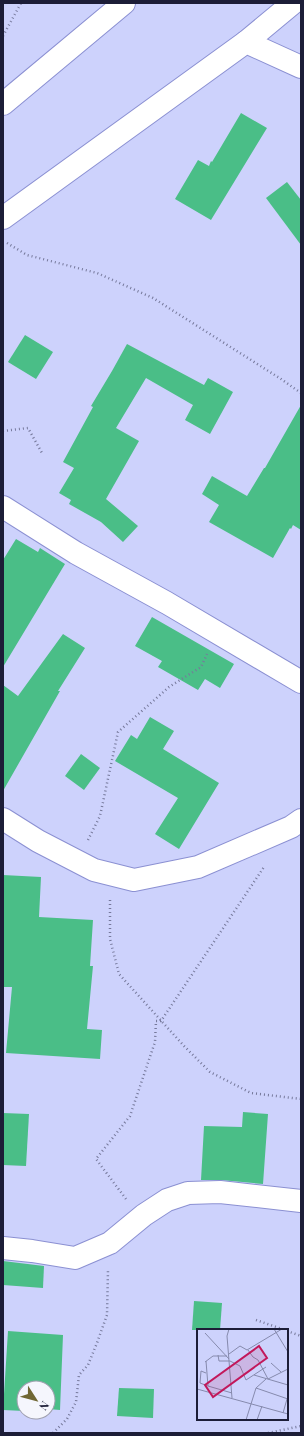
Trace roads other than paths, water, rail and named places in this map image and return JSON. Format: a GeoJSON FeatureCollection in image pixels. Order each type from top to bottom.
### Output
{"type":"FeatureCollection","features":[{"type":"Feature","properties":{"kind":"street"},"geometry":{"type":"LineString","coordinates":[[3,104],[124,3]]}},
{"type":"Feature","properties":{"kind":"street"},"geometry":{"type":"LineString","coordinates":[[3,218],[246,42],[293,3]]}},
{"type":"Feature","properties":{"kind":"street"},"geometry":{"type":"LineString","coordinates":[[246,42],[301,68]]}},
{"type":"Feature","properties":{"kind":"street"},"geometry":{"type":"LineString","coordinates":[[3,507],[76,553],[167,603],[301,682]]}},
{"type":"Feature","properties":{"kind":"street"},"geometry":{"type":"LineString","coordinates":[[3,819],[38,841],[94,870],[134,880],[198,867],[291,827],[301,820]]}},
{"type":"Feature","properties":{"kind":"street"},"geometry":{"type":"LineString","coordinates":[[3,1248],[75,1258],[110,1243],[167,1200],[188,1193],[220,1192],[301,1201]]}}]}
